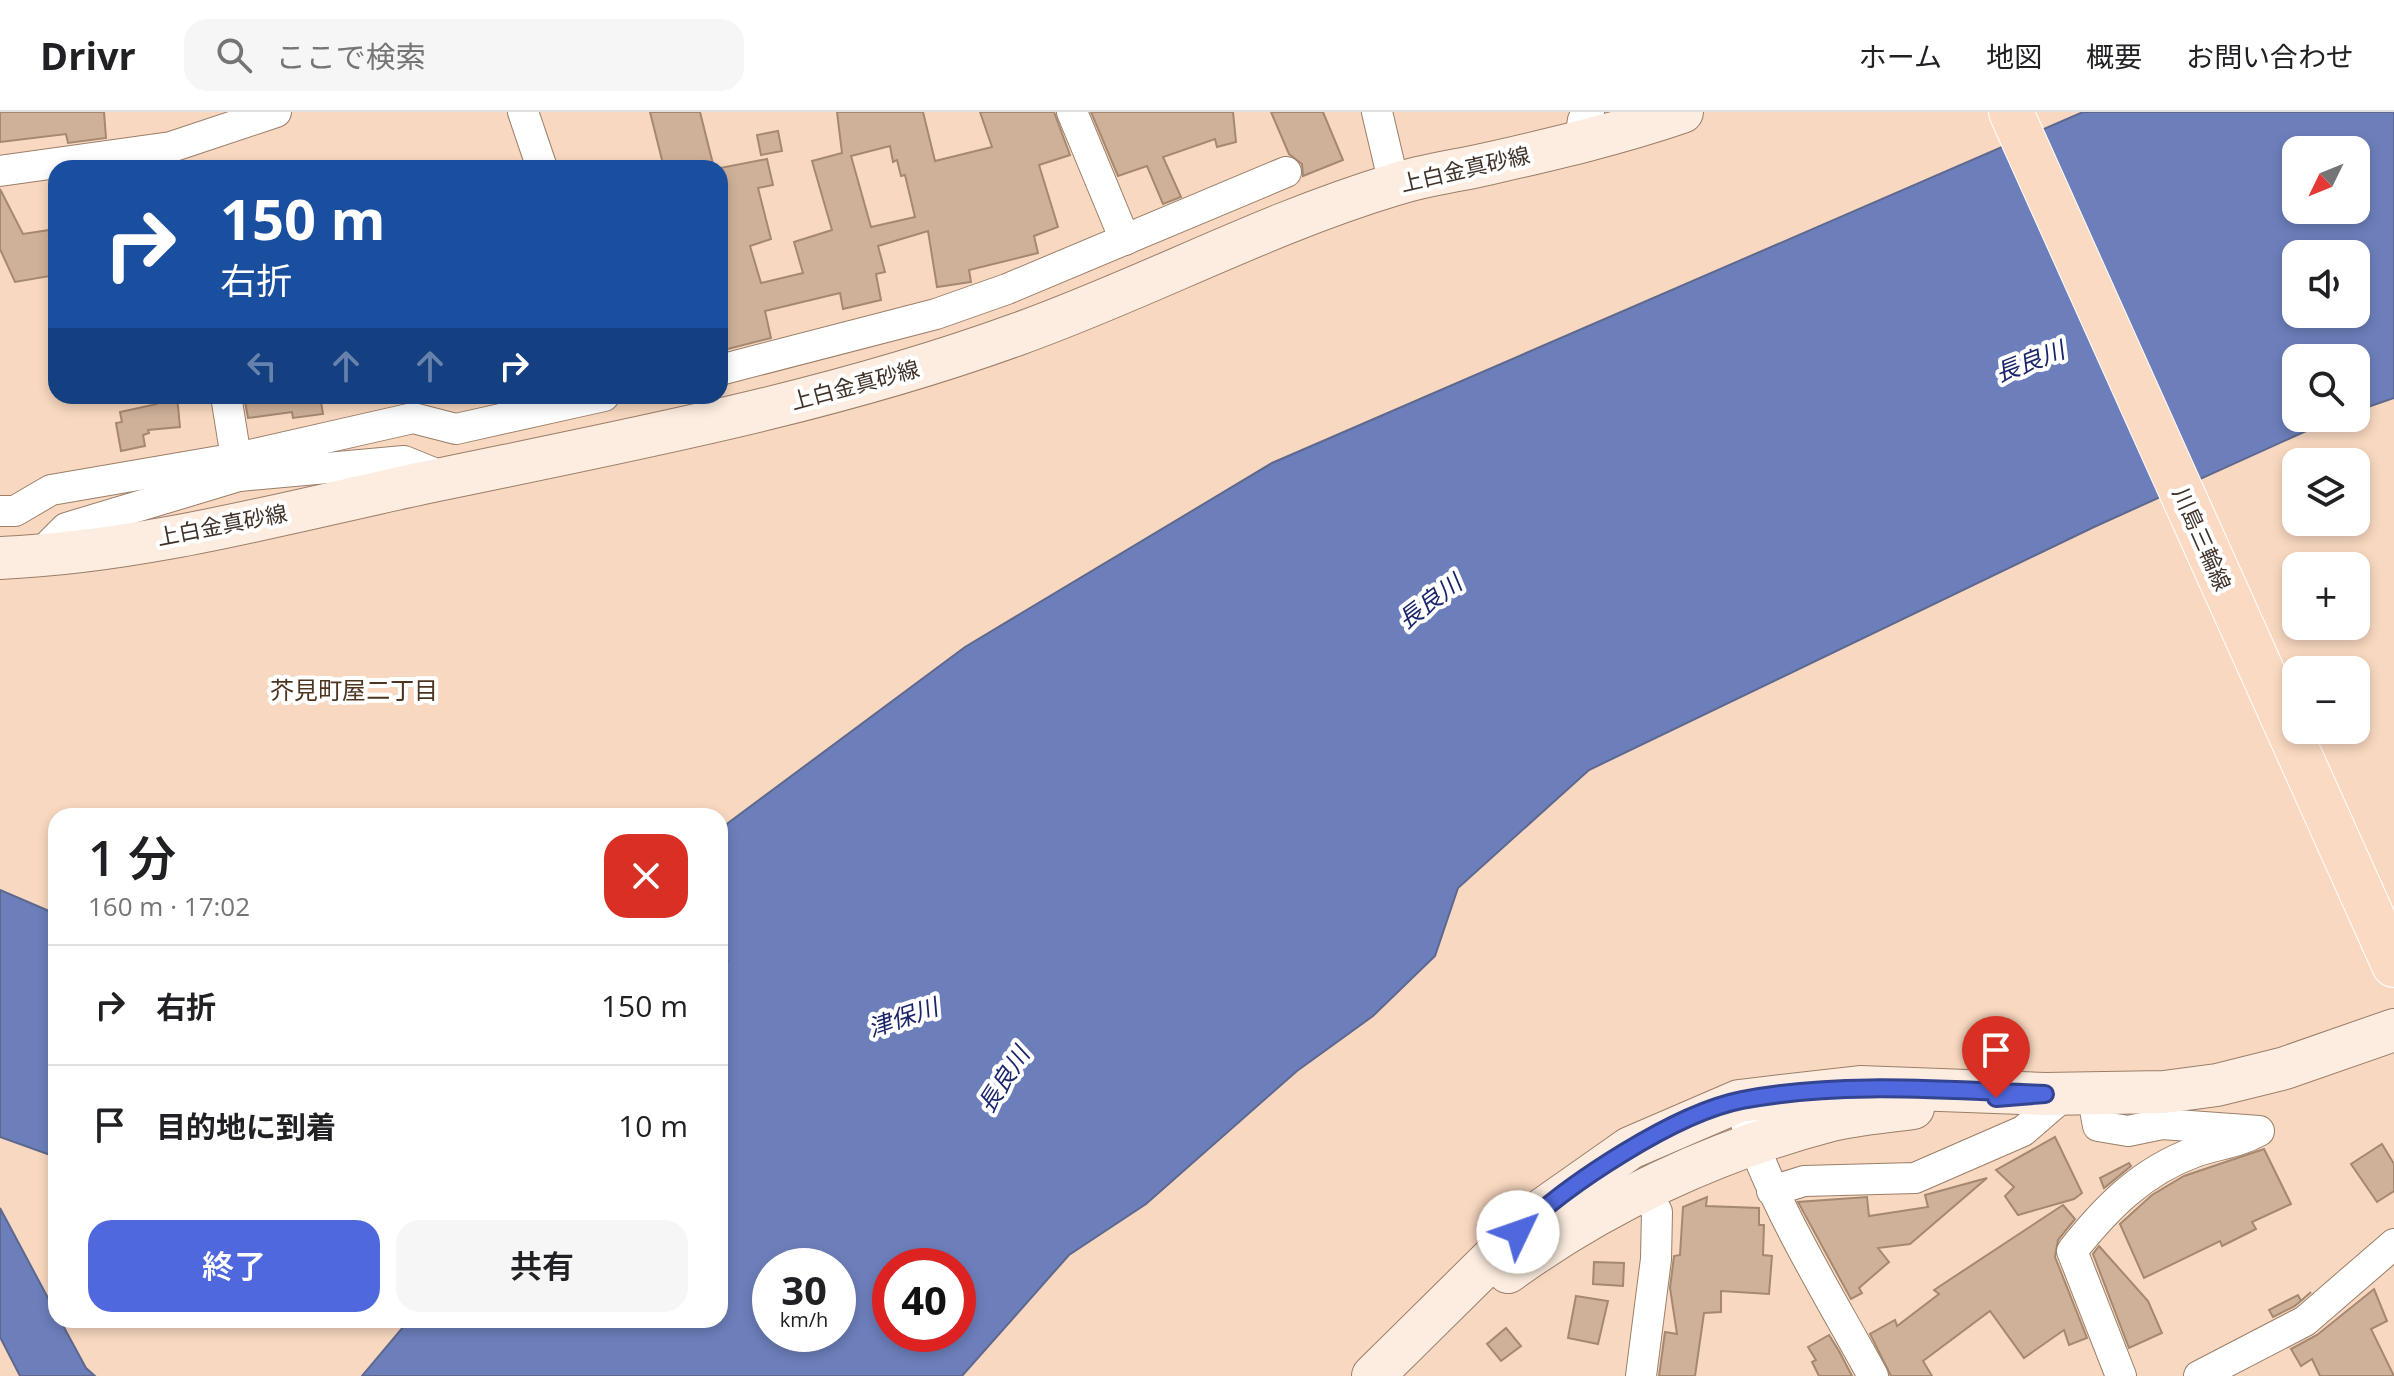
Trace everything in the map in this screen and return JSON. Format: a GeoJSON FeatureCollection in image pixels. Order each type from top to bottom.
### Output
{"type":"FeatureCollection","features":[{"type":"Feature","properties":{"kind":"main road","name":"川島三輪線"},"geometry":{"type":"LineString","coordinates":[[2011,112],[2389,955]]}},
{"type":"Feature","properties":{"kind":"street"},"geometry":{"type":"LineString","coordinates":[[135,160],[172,157],[276,112]]}},
{"type":"Feature","properties":{"kind":"street"},"geometry":{"type":"LineString","coordinates":[[523,112],[539,160]]}},
{"type":"Feature","properties":{"kind":"street"},"geometry":{"type":"LineString","coordinates":[[1072,112],[1125,240]]}},
{"type":"Feature","properties":{"kind":"street"},"geometry":{"type":"LineString","coordinates":[[1377,112],[1394,184]]}},
{"type":"Feature","properties":{"kind":"street","name":"上白金真砂線"},"geometry":{"type":"LineString","coordinates":[[18,557],[115,547],[634,439],[927,366],[1023,332],[1394,184],[1584,128],[1682,112]]}},
{"type":"Feature","properties":{"kind":"street"},"geometry":{"type":"LineString","coordinates":[[0,171],[48,167]]}},
{"type":"Feature","properties":{"kind":"street"},"geometry":{"type":"LineString","coordinates":[[728,368],[936,314],[1125,240],[1286,172]]}},
{"type":"Feature","properties":{"kind":"street"},"geometry":{"type":"LineString","coordinates":[[227,404],[238,467]]}},
{"type":"Feature","properties":{"kind":"street"},"geometry":{"type":"LineString","coordinates":[[18,557],[66,528],[238,467],[413,418],[456,429],[568,404]]}},
{"type":"Feature","properties":{"kind":"street"},"geometry":{"type":"LineString","coordinates":[[0,511],[15,511],[51,490],[238,467],[404,461],[446,478]]}},
{"type":"Feature","properties":{"kind":"street"},"geometry":{"type":"LineString","coordinates":[[1374,1376],[1539,1212],[1630,1148],[1739,1101],[1860,1087],[2068,1093],[2164,1092],[2217,1085],[2285,1068],[2394,1030]]}},
{"type":"Feature","properties":{"kind":"street"},"geometry":{"type":"LineString","coordinates":[[1374,1376],[1459,1307],[1562,1232],[1645,1190],[1752,1145],[1830,1120],[2068,1093]]}},
{"type":"Feature","properties":{"kind":"street"},"geometry":{"type":"LineString","coordinates":[[1772,1191],[1804,1181],[1915,1178],[2023,1131],[2068,1093]]}},
{"type":"Feature","properties":{"kind":"street"},"geometry":{"type":"LineString","coordinates":[[2068,1093],[2098,1126],[2128,1131],[2162,1124],[2259,1131],[2238,1143],[2196,1152],[2142,1177],[2096,1220],[2072,1251],[2121,1376]]}},
{"type":"Feature","properties":{"kind":"street"},"geometry":{"type":"LineString","coordinates":[[1739,1101],[1752,1145],[1772,1191],[1873,1376]]}},
{"type":"Feature","properties":{"kind":"street"},"geometry":{"type":"LineString","coordinates":[[1641,1376],[1656,1259],[1657,1212],[1645,1190]]}},
{"type":"Feature","properties":{"kind":"street"},"geometry":{"type":"LineString","coordinates":[[2199,1376],[2305,1321],[2394,1244]]}},
{"type":"Feature","properties":{"kind":"water"},"geometry":{"type":"Polygon","coordinates":[[[2083,112],[2394,112],[2394,398],[2370,406],[2370,344],[2282,344],[2282,432],[2304,432],[2094,527],[1589,770],[1458,888],[1435,956],[1373,1016],[1297,1071],[1146,1204],[1069,1255],[962,1376],[362,1376],[402,1328],[728,1328],[728,823],[965,647],[1272,463],[2083,112]]]}},
{"type":"Feature","properties":{"kind":"water"},"geometry":{"type":"Polygon","coordinates":[[[0,890],[48,911],[48,1154],[0,1137],[0,890]]]}},
{"type":"Feature","properties":{"kind":"water"},"geometry":{"type":"Polygon","coordinates":[[[0,1208],[48,1298],[48,1328],[64,1328],[86,1368],[95,1376],[20,1376],[0,1337],[0,1208]]]}},
{"type":"Feature","properties":{"kind":"building"},"geometry":{"type":"Polygon","coordinates":[[[0,112],[104,112],[106,138],[68,143],[66,134],[0,142],[0,112]]]}},
{"type":"Feature","properties":{"kind":"building"},"geometry":{"type":"Polygon","coordinates":[[[650,112],[700,112],[712,160],[662,160],[650,112]]]}},
{"type":"Feature","properties":{"kind":"building"},"geometry":{"type":"Polygon","coordinates":[[[837,112],[923,112],[935,161],[992,147],[980,112],[1054,112],[1070,155],[1039,165],[1058,227],[1034,236],[1038,253],[969,270],[971,282],[937,287],[928,231],[878,246],[885,272],[876,274],[881,300],[843,309],[840,293],[765,311],[771,338],[728,349],[728,166],[767,159],[773,185],[758,188],[771,239],[750,246],[761,283],[803,273],[794,242],[832,230],[812,161],[842,153],[837,112]],[[890,146],[851,156],[871,227],[915,217],[905,175],[901,176],[897,160],[893,162],[890,146]]]}},
{"type":"Feature","properties":{"kind":"building"},"geometry":{"type":"Polygon","coordinates":[[[1091,112],[1233,112],[1236,142],[1217,147],[1215,139],[1163,157],[1181,197],[1163,204],[1147,166],[1118,176],[1091,112]]]}},
{"type":"Feature","properties":{"kind":"building"},"geometry":{"type":"Polygon","coordinates":[[[1271,112],[1323,112],[1343,160],[1303,176],[1302,164],[1289,154],[1271,112]]]}},
{"type":"Feature","properties":{"kind":"building"},"geometry":{"type":"Polygon","coordinates":[[[778,131],[782,151],[761,155],[757,135],[778,131]]]}},
{"type":"Feature","properties":{"kind":"building"},"geometry":{"type":"Polygon","coordinates":[[[0,189],[23,234],[48,230],[48,276],[15,282],[0,249],[0,189]]]}},
{"type":"Feature","properties":{"kind":"building"},"geometry":{"type":"Polygon","coordinates":[[[157,404],[178,404],[180,427],[148,430],[149,433],[143,435],[145,446],[121,451],[116,423],[122,422],[120,412],[157,404]]]}},
{"type":"Feature","properties":{"kind":"building"},"geometry":{"type":"Polygon","coordinates":[[[245,404],[321,404],[323,414],[293,418],[292,412],[248,418],[245,404]]]}},
{"type":"Feature","properties":{"kind":"building"},"geometry":{"type":"Polygon","coordinates":[[[2055,1137],[2082,1193],[2074,1199],[2018,1215],[2005,1196],[2014,1187],[1996,1170],[2055,1137]]]}},
{"type":"Feature","properties":{"kind":"building"},"geometry":{"type":"Polygon","coordinates":[[[2382,1144],[2394,1164],[2394,1191],[2377,1202],[2351,1164],[2382,1144]]]}},
{"type":"Feature","properties":{"kind":"building"},"geometry":{"type":"Polygon","coordinates":[[[2264,1149],[2291,1204],[2252,1222],[2256,1229],[2222,1246],[2220,1241],[2144,1278],[2120,1224],[2152,1195],[2184,1176],[2264,1149]]]}},
{"type":"Feature","properties":{"kind":"building"},"geometry":{"type":"Polygon","coordinates":[[[2129,1163],[2131,1166],[2104,1188],[2100,1178],[2129,1163]]]}},
{"type":"Feature","properties":{"kind":"building"},"geometry":{"type":"Polygon","coordinates":[[[1987,1178],[1910,1244],[1878,1248],[1889,1262],[1859,1288],[1862,1293],[1851,1299],[1798,1202],[1867,1197],[1869,1216],[1928,1207],[1925,1195],[1987,1178]]]}},
{"type":"Feature","properties":{"kind":"building"},"geometry":{"type":"Polygon","coordinates":[[[1707,1197],[1706,1206],[1759,1208],[1759,1225],[1764,1225],[1763,1255],[1772,1256],[1769,1294],[1721,1291],[1721,1312],[1704,1313],[1695,1376],[1659,1376],[1665,1332],[1677,1334],[1670,1288],[1674,1256],[1680,1255],[1683,1207],[1707,1197]]]}},
{"type":"Feature","properties":{"kind":"building"},"geometry":{"type":"Polygon","coordinates":[[[2063,1205],[2075,1219],[2058,1240],[2055,1257],[2087,1338],[2069,1345],[2064,1330],[2024,1358],[1990,1311],[1923,1361],[1932,1376],[1891,1376],[1870,1334],[1895,1320],[1897,1326],[1939,1294],[1934,1290],[2063,1205]]]}},
{"type":"Feature","properties":{"kind":"building"},"geometry":{"type":"Polygon","coordinates":[[[2099,1246],[2148,1301],[2162,1333],[2129,1348],[2093,1254],[2099,1246]]]}},
{"type":"Feature","properties":{"kind":"building"},"geometry":{"type":"Polygon","coordinates":[[[1594,1262],[1624,1263],[1623,1286],[1593,1284],[1594,1262]]]}},
{"type":"Feature","properties":{"kind":"building"},"geometry":{"type":"Polygon","coordinates":[[[2374,1289],[2387,1321],[2371,1329],[2394,1376],[2320,1376],[2312,1359],[2301,1366],[2291,1349],[2317,1335],[2374,1289]]]}},
{"type":"Feature","properties":{"kind":"building"},"geometry":{"type":"Polygon","coordinates":[[[2298,1295],[2301,1301],[2273,1317],[2269,1310],[2298,1295]]]}},
{"type":"Feature","properties":{"kind":"building"},"geometry":{"type":"Polygon","coordinates":[[[1576,1296],[1608,1301],[1598,1344],[1568,1338],[1576,1296]]]}},
{"type":"Feature","properties":{"kind":"building"},"geometry":{"type":"Polygon","coordinates":[[[1506,1328],[1521,1346],[1501,1361],[1487,1344],[1506,1328]]]}},
{"type":"Feature","properties":{"kind":"building"},"geometry":{"type":"Polygon","coordinates":[[[1829,1335],[1852,1376],[1819,1376],[1812,1362],[1816,1360],[1808,1347],[1829,1335]]]}},
{"type":"Feature","properties":{"kind":"district","name":"芥見町屋二丁目"},"geometry":{"type":"Point","coordinates":[354,691]}},
{"type":"Feature","properties":{"kind":"route"},"geometry":{"type":"LineString","coordinates":[[1518,1232],[1539,1212],[1630,1148],[1739,1101],[1860,1087],[2045,1094],[1996,1098]]}},
{"type":"Feature","properties":{"kind":"water label","name":"長良川"},"geometry":{"type":"Point","coordinates":[2030,362]}},
{"type":"Feature","properties":{"kind":"water label","name":"長良川"},"geometry":{"type":"Point","coordinates":[1430,602]}},
{"type":"Feature","properties":{"kind":"water label","name":"津保川"},"geometry":{"type":"Point","coordinates":[903,1018]}},
{"type":"Feature","properties":{"kind":"water label","name":"長良川"},"geometry":{"type":"Point","coordinates":[1004,1080]}}]}
